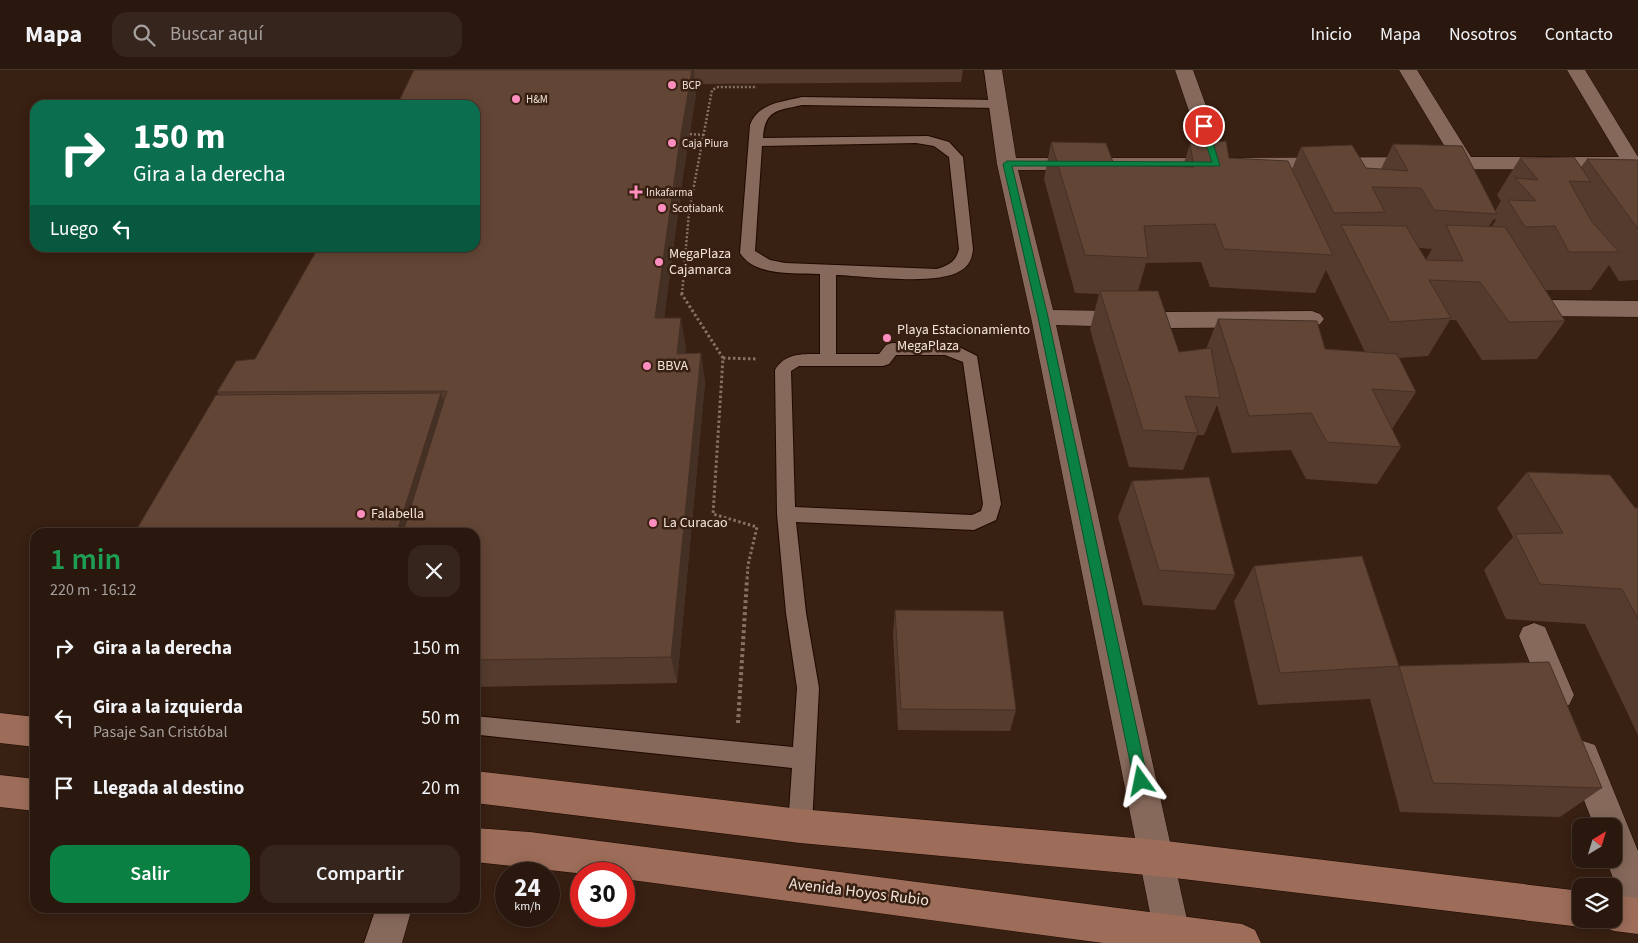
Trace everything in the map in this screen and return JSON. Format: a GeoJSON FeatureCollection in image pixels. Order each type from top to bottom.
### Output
{"type":"FeatureCollection","features":[{"type":"Feature","properties":{"kind":"street"},"geometry":{"type":"LineString","coordinates":[[993,70],[1007,164],[1043,317],[1158,858],[1172,933]]}},
{"type":"Feature","properties":{"kind":"street"},"geometry":{"type":"LineString","coordinates":[[1184,70],[1217,164]]}},
{"type":"Feature","properties":{"kind":"street"},"geometry":{"type":"LineString","coordinates":[[1408,70],[1465,164]]}},
{"type":"Feature","properties":{"kind":"street"},"geometry":{"type":"LineString","coordinates":[[1576,70],[1635,163]]}},
{"type":"Feature","properties":{"kind":"street"},"geometry":{"type":"LineString","coordinates":[[1007,164],[1635,163]]}},
{"type":"Feature","properties":{"kind":"street"},"geometry":{"type":"LineString","coordinates":[[1547,308],[1638,309]]}},
{"type":"Feature","properties":{"kind":"street"},"geometry":{"type":"LineString","coordinates":[[1043,317],[1168,320],[1312,319]]}},
{"type":"Feature","properties":{"kind":"street"},"geometry":{"type":"LineString","coordinates":[[1534,636],[1608,818]]}},
{"type":"Feature","properties":{"kind":"street"},"geometry":{"type":"LineString","coordinates":[[0,728],[30,731]]}},
{"type":"Feature","properties":{"kind":"street"},"geometry":{"type":"LineString","coordinates":[[480,788],[800,826],[1158,858],[1572,908]]}},
{"type":"Feature","properties":{"kind":"street"},"geometry":{"type":"LineString","coordinates":[[0,791],[30,794]]}},
{"type":"Feature","properties":{"kind":"street","name":"Avenida Hoyos Rubio"},"geometry":{"type":"LineString","coordinates":[[480,846],[530,849],[1242,943]]}},
{"type":"Feature","properties":{"kind":"street"},"geometry":{"type":"LineString","coordinates":[[1622,855],[1638,898]]}},
{"type":"Feature","properties":{"kind":"street"},"geometry":{"type":"LineString","coordinates":[[383,943],[392,913]]}},
{"type":"Feature","properties":{"kind":"street"},"geometry":{"type":"LineString","coordinates":[[1622,914],[1638,916]]}},
{"type":"Feature","properties":{"kind":"lane"},"geometry":{"type":"LineString","coordinates":[[756,142],[916,139],[938,142],[951,148],[956,157],[966,249],[964,260],[955,268],[938,274],[774,267],[757,262],[747,253],[756,142],[760,116],[772,108],[786,103],[802,101],[998,104]]}},
{"type":"Feature","properties":{"kind":"lane"},"geometry":{"type":"LineString","coordinates":[[828,270],[828,358]]}},
{"type":"Feature","properties":{"kind":"lane"},"geometry":{"type":"LineString","coordinates":[[786,514],[974,524],[989,516],[992,504],[971,360],[965,354],[954,351],[892,349],[886,353],[883,360],[828,358],[797,360],[788,364],[783,370],[786,514],[796,613],[808,688],[800,826]]}},
{"type":"Feature","properties":{"kind":"lane"},"geometry":{"type":"LineString","coordinates":[[480,725],[804,759]]}},
{"type":"Feature","properties":{"kind":"path"},"geometry":{"type":"LineString","coordinates":[[690,134],[704,135]]}},
{"type":"Feature","properties":{"kind":"path"},"geometry":{"type":"LineString","coordinates":[[678,211],[750,214]]}},
{"type":"Feature","properties":{"kind":"path"},"geometry":{"type":"LineString","coordinates":[[689,212],[681,293],[723,358],[713,514],[756,527],[748,565],[736,752]]}},
{"type":"Feature","properties":{"kind":"building"},"geometry":{"type":"Polygon","coordinates":[[[414,70],[692,70],[679,146],[655,318],[681,318],[677,354],[701,353],[671,657],[480,660],[480,528],[404,528],[447,391],[217,392],[236,361],[255,359],[316,252],[480,252],[480,100],[399,100],[414,70]]]}},
{"type":"Feature","properties":{"kind":"building"},"geometry":{"type":"Polygon","coordinates":[[[1226,141],[1229,158],[1288,161],[1333,255],[1224,249],[1215,224],[1144,226],[1148,258],[1085,255],[1051,142],[1106,143],[1114,165],[1194,167],[1190,144],[1226,141]]]}},
{"type":"Feature","properties":{"kind":"building"},"geometry":{"type":"Polygon","coordinates":[[[1393,144],[1462,146],[1497,214],[1434,210],[1421,188],[1372,187],[1385,212],[1334,213],[1301,147],[1352,145],[1366,168],[1408,171],[1393,144]]]}},
{"type":"Feature","properties":{"kind":"building"},"geometry":{"type":"Polygon","coordinates":[[[1574,157],[1591,182],[1569,181],[1592,222],[1619,252],[1569,252],[1555,226],[1525,227],[1508,200],[1536,201],[1515,178],[1538,180],[1520,158],[1574,157]]]}},
{"type":"Feature","properties":{"kind":"building"},"geometry":{"type":"Polygon","coordinates":[[[1587,159],[1638,160],[1638,229],[1587,159]]]}},
{"type":"Feature","properties":{"kind":"building"},"geometry":{"type":"Polygon","coordinates":[[[1341,225],[1406,226],[1426,260],[1463,261],[1446,225],[1505,227],[1565,321],[1509,322],[1480,282],[1429,280],[1451,318],[1390,322],[1341,225]]]}},
{"type":"Feature","properties":{"kind":"building"},"geometry":{"type":"Polygon","coordinates":[[[1100,291],[1158,291],[1179,352],[1211,348],[1220,398],[1185,396],[1198,433],[1143,430],[1100,291]]]}},
{"type":"Feature","properties":{"kind":"building"},"geometry":{"type":"Polygon","coordinates":[[[1218,319],[1317,321],[1325,349],[1397,354],[1416,392],[1372,389],[1401,447],[1327,442],[1311,413],[1249,416],[1218,319]]]}},
{"type":"Feature","properties":{"kind":"building"},"geometry":{"type":"Polygon","coordinates":[[[441,393],[398,528],[137,528],[216,395],[441,393]]]}},
{"type":"Feature","properties":{"kind":"building"},"geometry":{"type":"Polygon","coordinates":[[[1527,472],[1610,475],[1635,508],[1638,508],[1638,619],[1622,589],[1540,584],[1515,534],[1563,533],[1527,472]]]}},
{"type":"Feature","properties":{"kind":"building"},"geometry":{"type":"Polygon","coordinates":[[[1209,477],[1235,575],[1159,570],[1132,481],[1209,477]]]}},
{"type":"Feature","properties":{"kind":"building"},"geometry":{"type":"Polygon","coordinates":[[[1362,556],[1399,666],[1280,673],[1254,566],[1362,556]]]}},
{"type":"Feature","properties":{"kind":"building"},"geometry":{"type":"Polygon","coordinates":[[[895,610],[1003,611],[1016,710],[901,709],[895,610]]]}},
{"type":"Feature","properties":{"kind":"building"},"geometry":{"type":"Polygon","coordinates":[[[1549,662],[1602,788],[1433,783],[1399,666],[1549,662]]]}},
{"type":"Feature","properties":{"kind":"place","name":"BCP"},"geometry":{"type":"Point","coordinates":[672,85]}},
{"type":"Feature","properties":{"kind":"place","name":"H&M"},"geometry":{"type":"Point","coordinates":[516,99]}},
{"type":"Feature","properties":{"kind":"place","name":"Caja Piura"},"geometry":{"type":"Point","coordinates":[672,143]}},
{"type":"Feature","properties":{"kind":"place","name":"Inkafarma"},"geometry":{"type":"Point","coordinates":[636,192]}},
{"type":"Feature","properties":{"kind":"place","name":"Scotiabank"},"geometry":{"type":"Point","coordinates":[662,208]}},
{"type":"Feature","properties":{"kind":"place","name":"MegaPlaza Cajamarca"},"geometry":{"type":"Point","coordinates":[659,262]}},
{"type":"Feature","properties":{"kind":"place","name":"Playa Estacionamiento MegaPlaza"},"geometry":{"type":"Point","coordinates":[887,338]}},
{"type":"Feature","properties":{"kind":"place","name":"BBVA"},"geometry":{"type":"Point","coordinates":[647,366]}},
{"type":"Feature","properties":{"kind":"place","name":"Falabella"},"geometry":{"type":"Point","coordinates":[361,514]}},
{"type":"Feature","properties":{"kind":"place","name":"La Curacao"},"geometry":{"type":"Point","coordinates":[653,523]}},
{"type":"Feature","properties":{"kind":"route"},"geometry":{"type":"LineString","coordinates":[[1141,781],[1043,317],[1007,164],[1217,164],[1204,126]]}}]}
